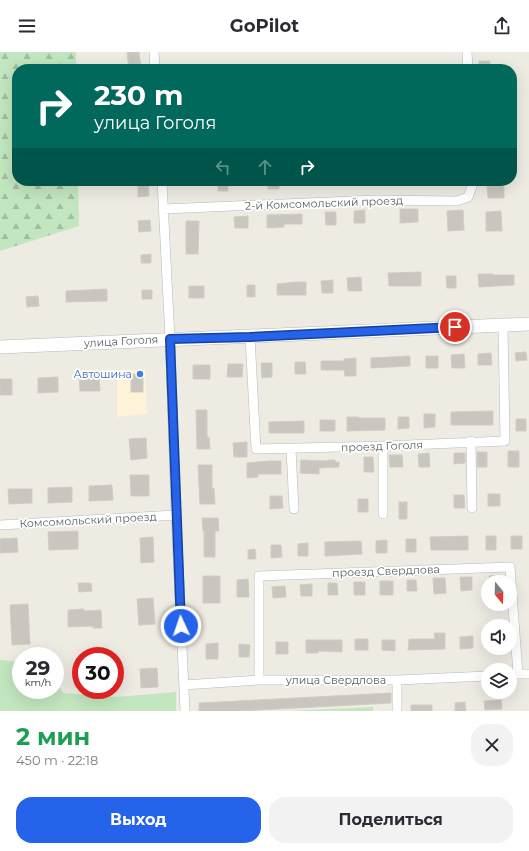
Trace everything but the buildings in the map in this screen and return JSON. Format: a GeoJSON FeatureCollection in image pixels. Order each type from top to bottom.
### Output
{"type":"FeatureCollection","features":[{"type":"Feature","properties":{"kind":"street"},"geometry":{"type":"LineString","coordinates":[[154,52],[155,64]]}},
{"type":"Feature","properties":{"kind":"street"},"geometry":{"type":"LineString","coordinates":[[467,52],[468,64]]}},
{"type":"Feature","properties":{"kind":"street"},"geometry":{"type":"LineString","coordinates":[[162,186],[185,711]]}},
{"type":"Feature","properties":{"kind":"street","name":"2-й Комсомольский проезд"},"geometry":{"type":"LineString","coordinates":[[163,209],[375,200],[456,201],[468,197],[472,186]]}},
{"type":"Feature","properties":{"kind":"street","name":"улица Гоголя"},"geometry":{"type":"LineString","coordinates":[[0,347],[529,324]]}},
{"type":"Feature","properties":{"kind":"street","name":"проезд Гоголя"},"geometry":{"type":"LineString","coordinates":[[250,337],[256,450],[383,446],[471,441],[505,441],[503,325]]}},
{"type":"Feature","properties":{"kind":"street"},"geometry":{"type":"LineString","coordinates":[[471,441],[472,508]]}},
{"type":"Feature","properties":{"kind":"street"},"geometry":{"type":"LineString","coordinates":[[383,446],[383,514]]}},
{"type":"Feature","properties":{"kind":"street"},"geometry":{"type":"LineString","coordinates":[[291,449],[294,509]]}},
{"type":"Feature","properties":{"kind":"street","name":"Комсомольский проезд"},"geometry":{"type":"LineString","coordinates":[[0,525],[176,516]]}},
{"type":"Feature","properties":{"kind":"street","name":"проезд Свердлова"},"geometry":{"type":"LineString","coordinates":[[259,680],[259,576],[510,567],[514,663]]}},
{"type":"Feature","properties":{"kind":"street"},"geometry":{"type":"LineString","coordinates":[[517,674],[529,674]]}},
{"type":"Feature","properties":{"kind":"street","name":"улица Свердлова"},"geometry":{"type":"LineString","coordinates":[[184,684],[259,680],[397,680],[481,676]]}},
{"type":"Feature","properties":{"kind":"street"},"geometry":{"type":"LineString","coordinates":[[397,680],[397,711]]}},
{"type":"Feature","properties":{"kind":"shaded area"},"geometry":{"type":"Polygon","coordinates":[[[145,370],[147,414],[117,417],[117,371],[145,370]]]}},
{"type":"Feature","properties":{"kind":"green space"},"geometry":{"type":"Polygon","coordinates":[[[0,52],[76,52],[76,64],[12,64],[12,186],[78,186],[79,226],[0,251],[0,52]]]}},
{"type":"Feature","properties":{"kind":"green space"},"geometry":{"type":"Polygon","coordinates":[[[0,660],[12,661],[12,699],[64,699],[64,693],[72,694],[72,699],[124,699],[124,696],[176,692],[176,711],[0,711],[0,660]]]}},
{"type":"Feature","properties":{"kind":"green space"},"geometry":{"type":"Polygon","coordinates":[[[373,707],[373,711],[290,711],[373,707]]]}},
{"type":"Feature","properties":{"kind":"place","name":"Автошина"},"geometry":{"type":"Point","coordinates":[140,374]}},
{"type":"Feature","properties":{"kind":"route"},"geometry":{"type":"LineString","coordinates":[[181,626],[170,339],[250,337],[455,327]]}}]}
